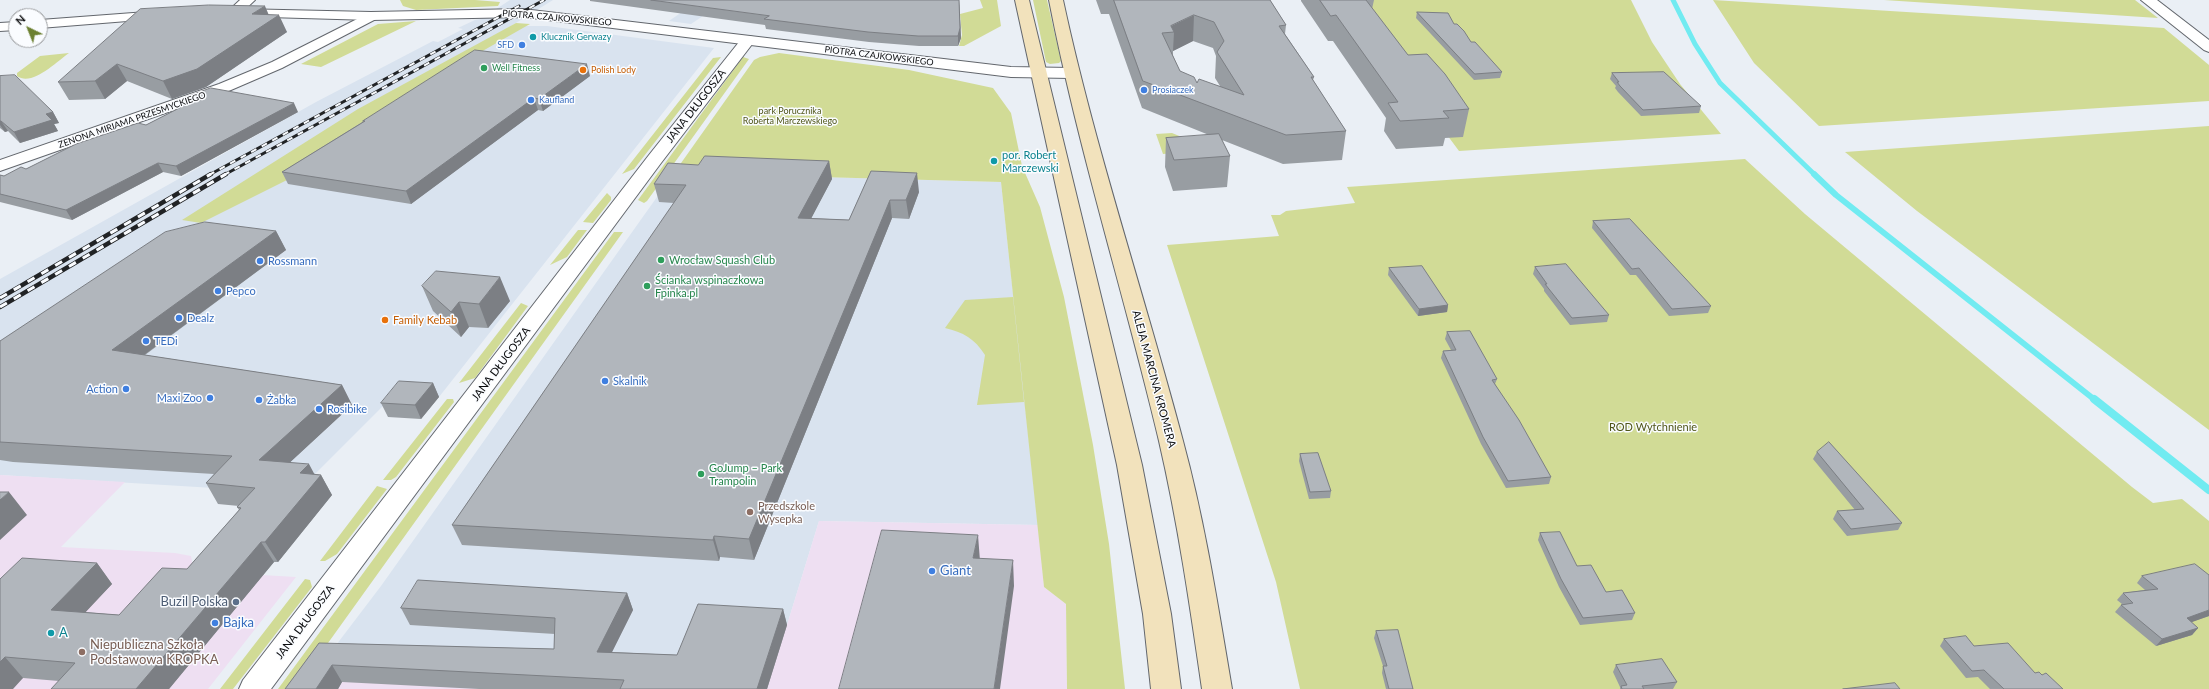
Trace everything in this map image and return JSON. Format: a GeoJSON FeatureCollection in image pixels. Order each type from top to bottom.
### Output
{"type":"FeatureCollection","features":[{"type":"Feature","properties":{"kind":"main road"},"geometry":{"type":"LineString","coordinates":[[1022,0],[1025,22],[1039,74],[1104,348],[1143,529],[1160,628],[1166,689]]}},
{"type":"Feature","properties":{"kind":"main road","name":"ALEJA MARCINA KROMERA"},"geometry":{"type":"LineString","coordinates":[[1056,0],[1071,73],[1108,219],[1118,246],[1171,441],[1198,564],[1217,689]]}},
{"type":"Feature","properties":{"kind":"street"},"geometry":{"type":"LineString","coordinates":[[233,13],[248,0]]}},
{"type":"Feature","properties":{"kind":"street"},"geometry":{"type":"LineString","coordinates":[[2148,0],[2209,47]]}},
{"type":"Feature","properties":{"kind":"street","name":"ZENONA MIRIAMA PRZESMYCKIEGO"},"geometry":{"type":"LineString","coordinates":[[0,166],[224,87],[277,65],[370,16],[389,1]]}},
{"type":"Feature","properties":{"kind":"street","name":"PIOTRA CZAJKOWSKIEGO"},"geometry":{"type":"LineString","coordinates":[[216,12],[370,16],[523,13],[1039,74],[1071,73]]}},
{"type":"Feature","properties":{"kind":"street"},"geometry":{"type":"LineString","coordinates":[[48,23],[173,14]]}},
{"type":"Feature","properties":{"kind":"street","name":"JANA DŁUGOSZA"},"geometry":{"type":"LineString","coordinates":[[254,689],[660,152],[748,40]]}},
{"type":"Feature","properties":{"kind":"shaded area"},"geometry":{"type":"Polygon","coordinates":[[[510,0],[553,0],[511,26],[547,26],[714,48],[439,397],[395,394],[296,493],[0,475],[0,279],[316,102],[433,41],[438,42],[463,29],[458,28],[475,20],[481,19],[510,0]]]}},
{"type":"Feature","properties":{"kind":"shaded area"},"geometry":{"type":"Polygon","coordinates":[[[699,0],[703,16],[691,24],[669,21],[699,0]]]}},
{"type":"Feature","properties":{"kind":"shaded area"},"geometry":{"type":"Polygon","coordinates":[[[674,173],[1001,182],[1038,525],[819,521],[787,625],[683,672],[327,657],[381,586],[674,173]]]}},
{"type":"Feature","properties":{"kind":"shaded area"},"geometry":{"type":"Polygon","coordinates":[[[0,475],[125,482],[61,547],[175,553],[191,556],[194,571],[296,577],[208,689],[0,689],[0,475]]]}},
{"type":"Feature","properties":{"kind":"shaded area"},"geometry":{"type":"Polygon","coordinates":[[[819,521],[1038,525],[1044,587],[1066,604],[1067,689],[304,689],[327,657],[671,672],[703,621],[787,625],[819,521]]]}},
{"type":"Feature","properties":{"kind":"green space"},"geometry":{"type":"Polygon","coordinates":[[[400,0],[475,0],[500,2],[498,6],[416,10],[403,6],[400,0]]]}},
{"type":"Feature","properties":{"kind":"green space"},"geometry":{"type":"Polygon","coordinates":[[[980,0],[997,0],[1001,26],[964,46],[959,46],[962,35],[960,14],[983,8],[980,0]]]}},
{"type":"Feature","properties":{"kind":"green space"},"geometry":{"type":"Polygon","coordinates":[[[1033,0],[1047,0],[1061,61],[1059,63],[1050,64],[1046,62],[1033,0]]]}},
{"type":"Feature","properties":{"kind":"green space"},"geometry":{"type":"Polygon","coordinates":[[[1347,0],[1631,0],[1652,42],[1680,84],[1721,134],[1459,151],[1347,0]]]}},
{"type":"Feature","properties":{"kind":"green space"},"geometry":{"type":"Polygon","coordinates":[[[1713,0],[2164,28],[2209,65],[2209,101],[1819,126],[1754,63],[1713,0]]]}},
{"type":"Feature","properties":{"kind":"green space"},"geometry":{"type":"Polygon","coordinates":[[[1884,0],[2135,0],[2158,18],[1884,0]]]}},
{"type":"Feature","properties":{"kind":"green space"},"geometry":{"type":"Polygon","coordinates":[[[416,21],[321,67],[301,64],[378,24],[416,21]]]}},
{"type":"Feature","properties":{"kind":"green space"},"geometry":{"type":"Polygon","coordinates":[[[516,23],[530,24],[479,53],[307,170],[201,223],[182,220],[358,109],[516,23]]]}},
{"type":"Feature","properties":{"kind":"green space"},"geometry":{"type":"Polygon","coordinates":[[[69,53],[37,76],[23,79],[17,76],[17,73],[40,56],[69,53]]]}},
{"type":"Feature","properties":{"kind":"green space","name":"park Porucznika Roberta Marczewskiego"},"geometry":{"type":"Polygon","coordinates":[[[779,53],[909,70],[993,88],[1011,113],[1022,166],[1040,207],[1064,297],[1093,445],[1109,544],[1125,689],[1067,689],[1066,604],[1044,587],[1001,182],[674,173],[754,60],[760,57],[779,53]]]}},
{"type":"Feature","properties":{"kind":"green space"},"geometry":{"type":"Polygon","coordinates":[[[721,57],[634,169],[622,174],[713,58],[721,57]]]}},
{"type":"Feature","properties":{"kind":"green space"},"geometry":{"type":"Polygon","coordinates":[[[743,57],[749,59],[647,201],[644,203],[638,200],[743,57]]]}},
{"type":"Feature","properties":{"kind":"green space"},"geometry":{"type":"Polygon","coordinates":[[[2209,126],[2209,430],[1917,211],[1845,152],[2209,126]]]}},
{"type":"Feature","properties":{"kind":"green space"},"geometry":{"type":"Polygon","coordinates":[[[1172,133],[1194,142],[1198,151],[1163,154],[1156,134],[1172,133]]]}},
{"type":"Feature","properties":{"kind":"green space","name":"ROD Wytchnienie"},"geometry":{"type":"Polygon","coordinates":[[[1745,159],[1805,214],[2132,487],[2153,503],[2182,499],[2209,521],[2209,689],[1300,689],[1276,582],[1167,245],[1279,236],[1271,215],[1280,215],[1286,211],[1355,203],[1347,187],[1745,159]]]}},
{"type":"Feature","properties":{"kind":"green space"},"geometry":{"type":"Polygon","coordinates":[[[607,193],[611,197],[611,200],[593,223],[583,222],[607,193]]]}},
{"type":"Feature","properties":{"kind":"green space"},"geometry":{"type":"Polygon","coordinates":[[[578,230],[587,230],[567,257],[550,265],[578,230]]]}},
{"type":"Feature","properties":{"kind":"green space"},"geometry":{"type":"Polygon","coordinates":[[[614,232],[623,232],[295,689],[278,689],[614,232]]]}},
{"type":"Feature","properties":{"kind":"green space"},"geometry":{"type":"Polygon","coordinates":[[[1013,297],[1024,402],[977,405],[985,355],[973,340],[963,334],[945,328],[965,300],[1013,297]]]}},
{"type":"Feature","properties":{"kind":"green space"},"geometry":{"type":"Polygon","coordinates":[[[521,303],[528,306],[475,378],[459,383],[521,303]]]}},
{"type":"Feature","properties":{"kind":"green space"},"geometry":{"type":"Polygon","coordinates":[[[447,399],[453,399],[454,402],[396,477],[391,480],[383,480],[447,399]]]}},
{"type":"Feature","properties":{"kind":"green space"},"geometry":{"type":"Polygon","coordinates":[[[377,486],[387,489],[337,554],[325,561],[320,561],[377,486]]]}},
{"type":"Feature","properties":{"kind":"green space"},"geometry":{"type":"Polygon","coordinates":[[[305,579],[310,580],[312,587],[233,689],[220,689],[305,579]]]}},
{"type":"Feature","properties":{"kind":"building"},"geometry":{"type":"Polygon","coordinates":[[[651,0],[959,0],[960,28],[958,36],[918,36],[868,32],[764,19],[769,16],[651,0]]]}},
{"type":"Feature","properties":{"kind":"building"},"geometry":{"type":"Polygon","coordinates":[[[1114,0],[1270,0],[1286,25],[1279,26],[1314,77],[1311,77],[1346,131],[1286,135],[1143,81],[1114,0]],[[1194,15],[1171,26],[1174,32],[1162,33],[1180,71],[1194,77],[1197,83],[1199,79],[1244,95],[1217,52],[1224,41],[1214,22],[1194,15]]]}},
{"type":"Feature","properties":{"kind":"building"},"geometry":{"type":"Polygon","coordinates":[[[1320,0],[1366,0],[1408,55],[1427,54],[1445,74],[1469,109],[1443,111],[1449,118],[1400,121],[1388,103],[1398,102],[1336,15],[1331,16],[1320,0]]]}},
{"type":"Feature","properties":{"kind":"building"},"geometry":{"type":"Polygon","coordinates":[[[209,5],[265,6],[252,14],[279,15],[197,69],[163,81],[117,64],[95,81],[58,82],[140,9],[209,5]]]}},
{"type":"Feature","properties":{"kind":"building"},"geometry":{"type":"Polygon","coordinates":[[[1417,12],[1448,13],[1454,24],[1457,24],[1464,31],[1471,42],[1475,42],[1502,72],[1475,74],[1417,12]]]}},
{"type":"Feature","properties":{"kind":"building"},"geometry":{"type":"Polygon","coordinates":[[[475,50],[587,64],[539,99],[534,98],[406,191],[282,172],[365,121],[363,121],[475,50]]]}},
{"type":"Feature","properties":{"kind":"building"},"geometry":{"type":"Polygon","coordinates":[[[1664,72],[1701,106],[1643,110],[1620,86],[1617,82],[1619,82],[1612,73],[1664,72]]]}},
{"type":"Feature","properties":{"kind":"building"},"geometry":{"type":"Polygon","coordinates":[[[15,75],[53,112],[46,114],[52,120],[14,132],[0,121],[0,76],[15,75]]]}},
{"type":"Feature","properties":{"kind":"building"},"geometry":{"type":"Polygon","coordinates":[[[211,88],[294,103],[176,166],[158,163],[66,210],[0,194],[0,175],[4,176],[21,167],[26,169],[76,144],[138,123],[146,125],[195,100],[186,97],[211,88]]]}},
{"type":"Feature","properties":{"kind":"building"},"geometry":{"type":"Polygon","coordinates":[[[1219,134],[1230,156],[1174,160],[1166,138],[1219,134]]]}},
{"type":"Feature","properties":{"kind":"building"},"geometry":{"type":"Polygon","coordinates":[[[705,156],[829,161],[798,218],[849,220],[871,171],[917,173],[906,200],[890,200],[749,539],[714,536],[713,540],[452,525],[686,185],[654,184],[668,163],[698,165],[705,156]]]}},
{"type":"Feature","properties":{"kind":"building"},"geometry":{"type":"Polygon","coordinates":[[[1630,219],[1711,306],[1672,309],[1639,268],[1632,269],[1593,221],[1630,219]]]}},
{"type":"Feature","properties":{"kind":"building"},"geometry":{"type":"Polygon","coordinates":[[[205,222],[276,231],[112,350],[342,385],[259,460],[309,464],[300,473],[321,475],[265,542],[261,542],[136,689],[51,689],[75,663],[5,657],[0,662],[0,579],[22,558],[97,563],[51,610],[119,615],[162,568],[187,569],[241,508],[237,507],[255,488],[206,483],[232,456],[0,442],[0,341],[165,232],[205,222]]]}},
{"type":"Feature","properties":{"kind":"building"},"geometry":{"type":"Polygon","coordinates":[[[1566,264],[1609,315],[1572,318],[1545,284],[1547,284],[1535,267],[1566,264]]]}},
{"type":"Feature","properties":{"kind":"building"},"geometry":{"type":"Polygon","coordinates":[[[1422,266],[1448,305],[1419,309],[1389,268],[1422,266]]]}},
{"type":"Feature","properties":{"kind":"building"},"geometry":{"type":"Polygon","coordinates":[[[436,271],[500,277],[479,304],[459,302],[451,312],[422,286],[436,271]]]}},
{"type":"Feature","properties":{"kind":"building"},"geometry":{"type":"Polygon","coordinates":[[[1470,331],[1497,379],[1492,380],[1519,420],[1551,477],[1508,481],[1483,437],[1443,351],[1456,350],[1447,332],[1470,331]]]}},
{"type":"Feature","properties":{"kind":"building"},"geometry":{"type":"Polygon","coordinates":[[[399,381],[433,383],[415,405],[381,403],[399,381]]]}},
{"type":"Feature","properties":{"kind":"building"},"geometry":{"type":"Polygon","coordinates":[[[1829,442],[1902,523],[1851,529],[1837,511],[1864,509],[1817,452],[1829,442]]]}},
{"type":"Feature","properties":{"kind":"building"},"geometry":{"type":"Polygon","coordinates":[[[1318,453],[1331,491],[1310,492],[1300,454],[1318,453]]]}},
{"type":"Feature","properties":{"kind":"building"},"geometry":{"type":"Polygon","coordinates":[[[0,492],[9,492],[0,500],[0,492]]]}},
{"type":"Feature","properties":{"kind":"building"},"geometry":{"type":"Polygon","coordinates":[[[882,530],[978,535],[973,558],[1013,560],[994,689],[839,689],[882,530]]]}},
{"type":"Feature","properties":{"kind":"building"},"geometry":{"type":"Polygon","coordinates":[[[1560,532],[1577,566],[1591,565],[1606,592],[1622,590],[1635,613],[1583,618],[1561,579],[1540,533],[1560,532]]]}},
{"type":"Feature","properties":{"kind":"building"},"geometry":{"type":"Polygon","coordinates":[[[2195,564],[2209,575],[2209,610],[2187,618],[2198,628],[2162,639],[2121,605],[2133,603],[2123,593],[2158,589],[2142,576],[2195,564]]]}},
{"type":"Feature","properties":{"kind":"building"},"geometry":{"type":"Polygon","coordinates":[[[418,580],[627,593],[597,652],[677,655],[698,604],[783,609],[757,689],[620,689],[624,680],[332,665],[316,689],[285,689],[319,643],[554,649],[555,618],[401,608],[418,580]]]}},
{"type":"Feature","properties":{"kind":"building"},"geometry":{"type":"Polygon","coordinates":[[[1398,630],[1413,689],[1389,689],[1383,666],[1387,666],[1376,631],[1398,630]]]}},
{"type":"Feature","properties":{"kind":"building"},"geometry":{"type":"Polygon","coordinates":[[[1966,636],[1974,646],[2008,643],[2035,673],[2039,672],[2042,675],[2046,673],[2063,689],[2004,689],[1984,670],[1972,671],[1944,639],[1966,636]]]}},
{"type":"Feature","properties":{"kind":"building"},"geometry":{"type":"Polygon","coordinates":[[[1662,659],[1677,682],[1642,686],[1644,689],[1622,689],[1621,686],[1627,685],[1616,665],[1662,659]]]}},
{"type":"Feature","properties":{"kind":"building"},"geometry":{"type":"Polygon","coordinates":[[[1895,683],[1900,689],[1843,689],[1895,683]]]}},
{"type":"Feature","properties":{"kind":"waterway"},"geometry":{"type":"LineString","coordinates":[[1673,0],[1695,44],[1720,83],[1815,175]]}},
{"type":"Feature","properties":{"kind":"waterway"},"geometry":{"type":"LineString","coordinates":[[1814,174],[1836,195],[2095,400]]}},
{"type":"Feature","properties":{"kind":"waterway"},"geometry":{"type":"LineString","coordinates":[[2094,399],[2209,490]]}},
{"type":"Feature","properties":{"kind":"railway"},"geometry":{"type":"LineString","coordinates":[[224,175],[544,0]]}},
{"type":"Feature","properties":{"kind":"railway"},"geometry":{"type":"LineString","coordinates":[[209,175],[519,6]]}},
{"type":"Feature","properties":{"kind":"railway"},"geometry":{"type":"LineString","coordinates":[[0,298],[211,174]]}},
{"type":"Feature","properties":{"kind":"railway"},"geometry":{"type":"LineString","coordinates":[[0,307],[226,174]]}},
{"type":"Feature","properties":{"kind":"place","name":"Klucznik Gerwazy"},"geometry":{"type":"Point","coordinates":[533,37]}},
{"type":"Feature","properties":{"kind":"place","name":"SFD"},"geometry":{"type":"Point","coordinates":[522,45]}},
{"type":"Feature","properties":{"kind":"place","name":"Well Fitness"},"geometry":{"type":"Point","coordinates":[484,68]}},
{"type":"Feature","properties":{"kind":"place","name":"Polish Lody"},"geometry":{"type":"Point","coordinates":[583,70]}},
{"type":"Feature","properties":{"kind":"place","name":"Prosiaczek"},"geometry":{"type":"Point","coordinates":[1144,90]}},
{"type":"Feature","properties":{"kind":"place","name":"Kaufland"},"geometry":{"type":"Point","coordinates":[531,100]}},
{"type":"Feature","properties":{"kind":"place","name":"por. Robert Marczewski"},"geometry":{"type":"Point","coordinates":[994,161]}},
{"type":"Feature","properties":{"kind":"place","name":"Wrocław Squash Club"},"geometry":{"type":"Point","coordinates":[661,260]}},
{"type":"Feature","properties":{"kind":"place","name":"Rossmann"},"geometry":{"type":"Point","coordinates":[260,261]}},
{"type":"Feature","properties":{"kind":"place","name":"Ścianka wspinaczkowa Fpinka.pl"},"geometry":{"type":"Point","coordinates":[647,286]}},
{"type":"Feature","properties":{"kind":"place","name":"Pepco"},"geometry":{"type":"Point","coordinates":[218,291]}},
{"type":"Feature","properties":{"kind":"place","name":"Dealz"},"geometry":{"type":"Point","coordinates":[179,318]}},
{"type":"Feature","properties":{"kind":"place","name":"Family Kebab"},"geometry":{"type":"Point","coordinates":[385,320]}},
{"type":"Feature","properties":{"kind":"place","name":"TEDi"},"geometry":{"type":"Point","coordinates":[146,341]}},
{"type":"Feature","properties":{"kind":"place","name":"Skalnik"},"geometry":{"type":"Point","coordinates":[605,381]}},
{"type":"Feature","properties":{"kind":"place","name":"Action"},"geometry":{"type":"Point","coordinates":[126,389]}},
{"type":"Feature","properties":{"kind":"place","name":"Maxi Zoo"},"geometry":{"type":"Point","coordinates":[210,398]}},
{"type":"Feature","properties":{"kind":"place","name":"Żabka"},"geometry":{"type":"Point","coordinates":[259,400]}},
{"type":"Feature","properties":{"kind":"place","name":"Rosibike"},"geometry":{"type":"Point","coordinates":[319,409]}},
{"type":"Feature","properties":{"kind":"place","name":"GoJump – Park Trampolin"},"geometry":{"type":"Point","coordinates":[701,474]}},
{"type":"Feature","properties":{"kind":"place","name":"Przedszkole Wysepka"},"geometry":{"type":"Point","coordinates":[750,512]}},
{"type":"Feature","properties":{"kind":"place","name":"Giant"},"geometry":{"type":"Point","coordinates":[932,571]}},
{"type":"Feature","properties":{"kind":"place","name":"Buzil Polska"},"geometry":{"type":"Point","coordinates":[236,602]}},
{"type":"Feature","properties":{"kind":"place","name":"Bajka"},"geometry":{"type":"Point","coordinates":[215,623]}},
{"type":"Feature","properties":{"kind":"place","name":"A"},"geometry":{"type":"Point","coordinates":[51,633]}},
{"type":"Feature","properties":{"kind":"place","name":"Niepubliczna Szkoła Podstawowa KROPKA"},"geometry":{"type":"Point","coordinates":[82,652]}}]}
